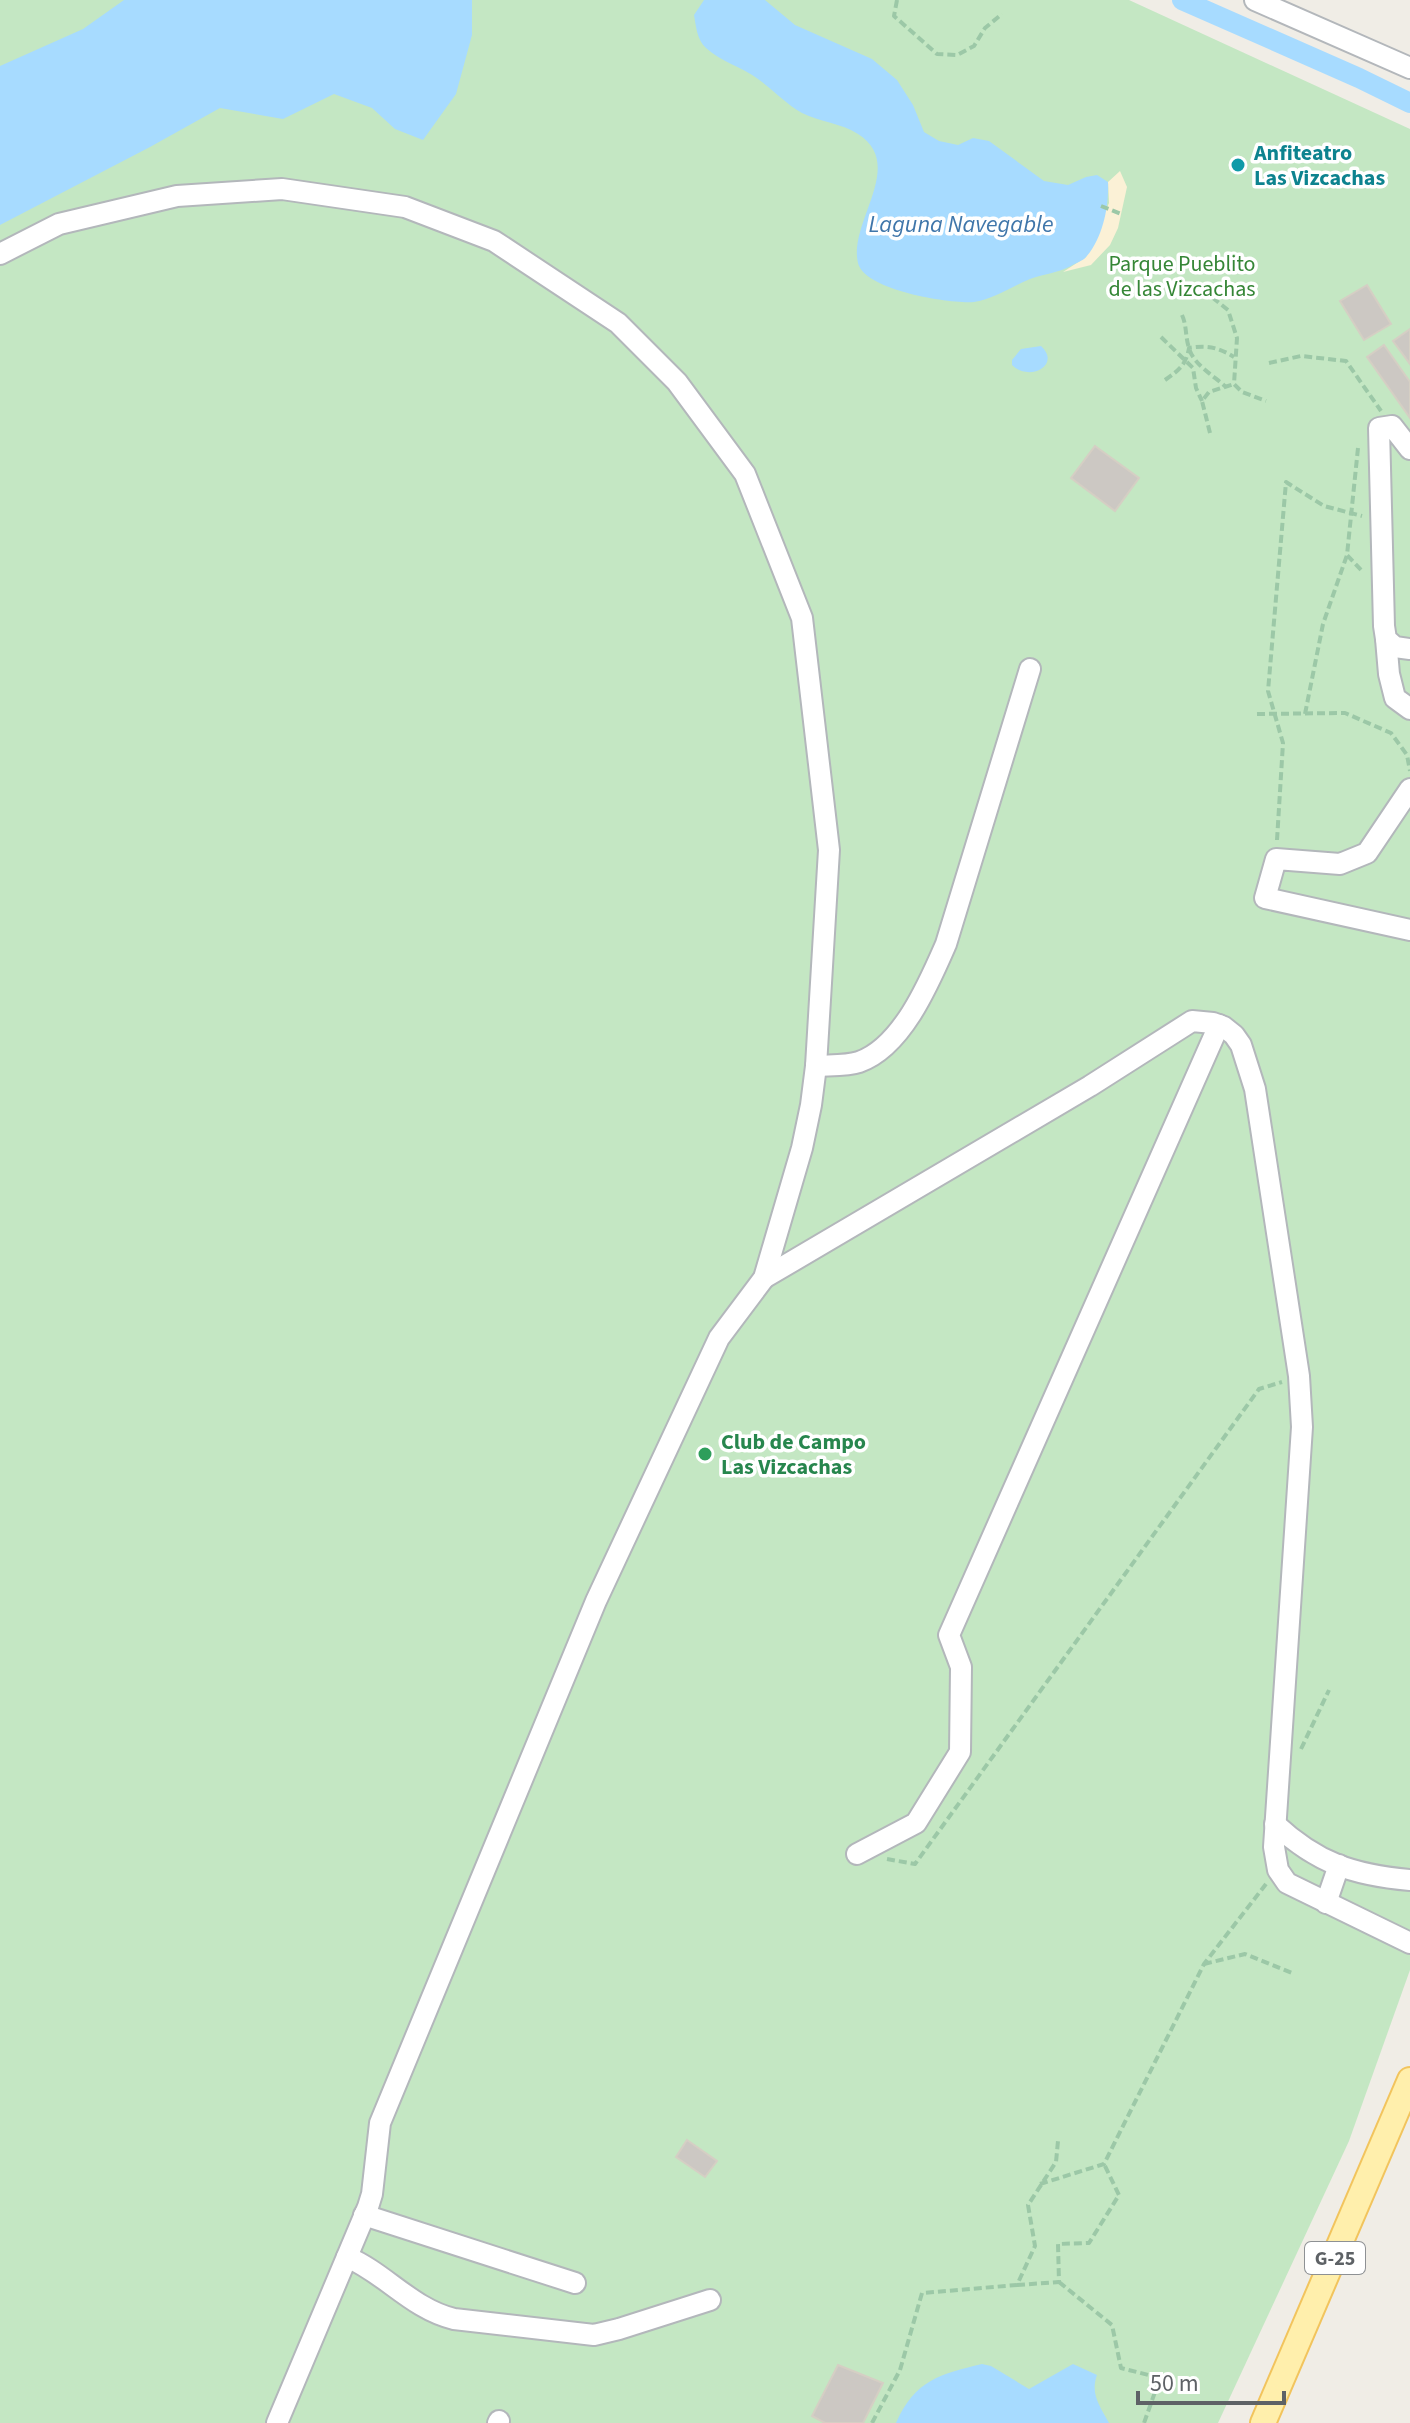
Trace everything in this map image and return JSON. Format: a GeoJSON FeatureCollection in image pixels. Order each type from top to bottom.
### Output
{"type":"FeatureCollection","features":[{"type":"Feature","properties":{"kind":"main road","name":"G-25"},"geometry":{"type":"LineString","coordinates":[[1263,2423],[1410,2080]]}},
{"type":"Feature","properties":{"kind":"lane"},"geometry":{"type":"LineString","coordinates":[[1255,0],[1410,68]]}},
{"type":"Feature","properties":{"kind":"lane"},"geometry":{"type":"LineString","coordinates":[[0,254],[59,224],[177,196],[282,189],[405,207],[494,241],[618,323],[677,382],[745,474],[802,618],[829,850],[816,1066],[802,1148],[764,1278],[719,1338],[596,1601],[380,2123],[372,2194],[277,2423]]}},
{"type":"Feature","properties":{"kind":"lane"},"geometry":{"type":"LineString","coordinates":[[1385,427],[1410,449]]}},
{"type":"Feature","properties":{"kind":"lane"},"geometry":{"type":"LineString","coordinates":[[1385,427],[1380,518],[1389,674],[1395,698],[1410,709]]}},
{"type":"Feature","properties":{"kind":"lane"},"geometry":{"type":"LineString","coordinates":[[1386,639],[1395,647],[1410,649]]}},
{"type":"Feature","properties":{"kind":"lane"},"geometry":{"type":"LineString","coordinates":[[816,1066],[858,1062],[883,1048],[911,1013],[933,974],[946,944],[1030,669]]}},
{"type":"Feature","properties":{"kind":"lane"},"geometry":{"type":"LineString","coordinates":[[1410,789],[1367,853],[1340,864],[1276,859],[1265,898],[1410,930]]}},
{"type":"Feature","properties":{"kind":"lane"},"geometry":{"type":"LineString","coordinates":[[764,1278],[1090,1086],[1192,1021],[1219,1025],[1234,1035],[1241,1045],[1255,1089],[1299,1376],[1302,1427],[1275,1824],[1274,1847],[1278,1870],[1287,1883],[1410,1943]]}},
{"type":"Feature","properties":{"kind":"lane"},"geometry":{"type":"LineString","coordinates":[[857,1854],[916,1823],[960,1752],[961,1667],[949,1635],[1219,1025]]}},
{"type":"Feature","properties":{"kind":"lane"},"geometry":{"type":"LineString","coordinates":[[1275,1824],[1300,1847],[1352,1871],[1410,1880]]}},
{"type":"Feature","properties":{"kind":"lane"},"geometry":{"type":"LineString","coordinates":[[1326,1903],[1339,1865]]}},
{"type":"Feature","properties":{"kind":"lane"},"geometry":{"type":"LineString","coordinates":[[364,2215],[575,2283]]}},
{"type":"Feature","properties":{"kind":"lane"},"geometry":{"type":"LineString","coordinates":[[347,2257],[362,2264],[433,2314],[454,2319],[594,2335],[710,2300]]}},
{"type":"Feature","properties":{"kind":"path"},"geometry":{"type":"LineString","coordinates":[[897,0],[894,16],[937,54],[957,55],[974,46],[985,28],[1002,14]]}},
{"type":"Feature","properties":{"kind":"path"},"geometry":{"type":"LineString","coordinates":[[1101,206],[1121,214]]}},
{"type":"Feature","properties":{"kind":"path"},"geometry":{"type":"LineString","coordinates":[[1203,290],[1228,310],[1237,338],[1234,384],[1242,392],[1266,401]]}},
{"type":"Feature","properties":{"kind":"path"},"geometry":{"type":"LineString","coordinates":[[1165,380],[1186,361],[1188,329],[1182,315]]}},
{"type":"Feature","properties":{"kind":"path"},"geometry":{"type":"LineString","coordinates":[[1161,337],[1193,368],[1210,433]]}},
{"type":"Feature","properties":{"kind":"path"},"geometry":{"type":"LineString","coordinates":[[1189,348],[1219,348],[1234,357]]}},
{"type":"Feature","properties":{"kind":"path"},"geometry":{"type":"LineString","coordinates":[[1189,348],[1196,360],[1226,387]]}},
{"type":"Feature","properties":{"kind":"path"},"geometry":{"type":"LineString","coordinates":[[1269,363],[1301,356],[1346,361],[1385,427],[1360,443],[1347,555],[1323,624],[1305,714]]}},
{"type":"Feature","properties":{"kind":"path"},"geometry":{"type":"LineString","coordinates":[[1202,401],[1209,392],[1234,384]]}},
{"type":"Feature","properties":{"kind":"path"},"geometry":{"type":"LineString","coordinates":[[1276,859],[1283,743],[1268,691],[1286,482],[1324,506],[1351,515],[1380,518]]}},
{"type":"Feature","properties":{"kind":"path"},"geometry":{"type":"LineString","coordinates":[[1347,555],[1354,565],[1382,583]]}},
{"type":"Feature","properties":{"kind":"path"},"geometry":{"type":"LineString","coordinates":[[1257,714],[1345,713],[1391,733],[1407,755],[1410,771]]}},
{"type":"Feature","properties":{"kind":"path"},"geometry":{"type":"LineString","coordinates":[[857,1854],[915,1864],[1259,1389],[1299,1376]]}},
{"type":"Feature","properties":{"kind":"path"},"geometry":{"type":"LineString","coordinates":[[1297,1757],[1329,1690]]}},
{"type":"Feature","properties":{"kind":"path"},"geometry":{"type":"LineString","coordinates":[[1040,2184],[1104,2164],[1204,1964],[1278,1870]]}},
{"type":"Feature","properties":{"kind":"path"},"geometry":{"type":"LineString","coordinates":[[1204,1964],[1245,1954],[1292,1973]]}},
{"type":"Feature","properties":{"kind":"path"},"geometry":{"type":"LineString","coordinates":[[1017,2285],[1035,2246],[1028,2205],[1056,2162],[1058,2141]]}},
{"type":"Feature","properties":{"kind":"path"},"geometry":{"type":"LineString","coordinates":[[1059,2282],[1058,2244],[1089,2243],[1119,2195],[1104,2164]]}},
{"type":"Feature","properties":{"kind":"path"},"geometry":{"type":"LineString","coordinates":[[872,2423],[900,2370],[922,2293],[1059,2282],[1112,2325],[1121,2368],[1160,2378],[1144,2423]]}},
{"type":"Feature","properties":{"kind":"green space","name":"Club de Campo Las Vizcachas"},"geometry":{"type":"Polygon","coordinates":[[[0,0],[1129,0],[1410,129],[1410,1970],[1349,2141],[1218,2423],[0,2423],[0,0]]]}},
{"type":"Feature","properties":{"kind":"sand"},"geometry":{"type":"Polygon","coordinates":[[[1120,171],[1127,187],[1118,228],[1110,245],[1091,265],[1063,272],[1086,257],[1109,203],[1108,182],[1120,171]]]}},
{"type":"Feature","properties":{"kind":"water"},"geometry":{"type":"Polygon","coordinates":[[[124,0],[472,0],[472,35],[456,94],[423,140],[395,129],[372,108],[334,94],[283,119],[220,108],[0,225],[0,66],[83,29],[124,0]]]}},
{"type":"Feature","properties":{"kind":"water","name":"Laguna Navegable"},"geometry":{"type":"Polygon","coordinates":[[[704,0],[765,0],[795,25],[872,59],[897,80],[913,105],[924,132],[939,141],[958,145],[973,138],[989,141],[1044,181],[1068,185],[1097,175],[1108,182],[1104,221],[1092,249],[1085,258],[1066,268],[1030,279],[981,301],[928,298],[875,281],[864,273],[858,263],[857,247],[877,178],[877,161],[872,147],[851,130],[802,113],[758,79],[706,48],[699,37],[694,15],[704,0]]]}},
{"type":"Feature","properties":{"kind":"water"},"geometry":{"type":"Polygon","coordinates":[[[1041,346],[1048,360],[1040,369],[1026,372],[1012,365],[1012,360],[1021,349],[1041,346]]]}},
{"type":"Feature","properties":{"kind":"water"},"geometry":{"type":"Polygon","coordinates":[[[982,2364],[991,2366],[1029,2389],[1073,2364],[1097,2375],[1095,2394],[1109,2423],[896,2423],[912,2397],[930,2381],[982,2364]]]}},
{"type":"Feature","properties":{"kind":"building"},"geometry":{"type":"Polygon","coordinates":[[[1367,285],[1391,324],[1364,340],[1340,301],[1367,285]]]}},
{"type":"Feature","properties":{"kind":"building"},"geometry":{"type":"Polygon","coordinates":[[[1410,329],[1410,364],[1393,341],[1410,329]]]}},
{"type":"Feature","properties":{"kind":"building"},"geometry":{"type":"Polygon","coordinates":[[[1384,345],[1410,382],[1410,418],[1367,357],[1384,345]]]}},
{"type":"Feature","properties":{"kind":"building"},"geometry":{"type":"Polygon","coordinates":[[[1095,446],[1139,478],[1115,511],[1071,478],[1095,446]]]}},
{"type":"Feature","properties":{"kind":"building"},"geometry":{"type":"Polygon","coordinates":[[[687,2140],[717,2161],[705,2177],[676,2157],[687,2140]]]}},
{"type":"Feature","properties":{"kind":"building"},"geometry":{"type":"Polygon","coordinates":[[[838,2365],[883,2383],[863,2423],[825,2423],[812,2416],[838,2365]]]}},
{"type":"Feature","properties":{"kind":"waterway"},"geometry":{"type":"LineString","coordinates":[[1182,0],[1410,103]]}},
{"type":"Feature","properties":{"kind":"place","name":"Anfiteatro Las Vizcachas"},"geometry":{"type":"Point","coordinates":[1238,165]}},
{"type":"Feature","properties":{"kind":"place","name":"Club de Campo Las Vizcachas"},"geometry":{"type":"Point","coordinates":[705,1454]}},
{"type":"Feature","properties":{"kind":"park label","name":"Parque Pueblito de las Vizcachas"},"geometry":{"type":"Point","coordinates":[1182,276]}}]}
